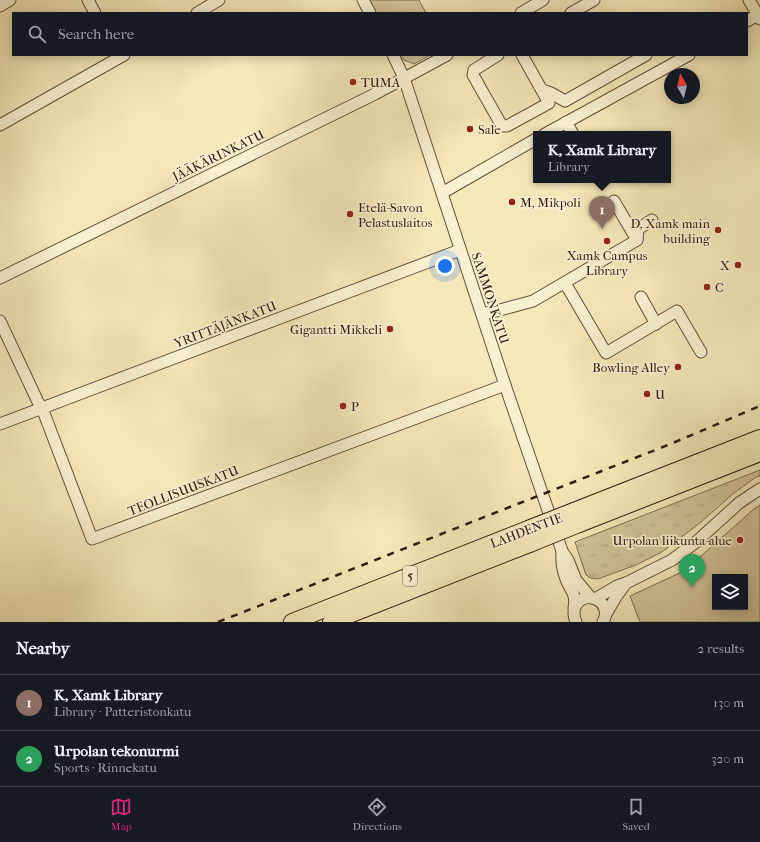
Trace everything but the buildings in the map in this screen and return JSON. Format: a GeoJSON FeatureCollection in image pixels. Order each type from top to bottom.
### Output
{"type":"FeatureCollection","features":[{"type":"Feature","properties":{"kind":"highway","name":"LAHDENTIE"},"geometry":{"type":"LineString","coordinates":[[577,518],[760,438]]}},
{"type":"Feature","properties":{"kind":"highway","name":"LAHDENTIE"},"geometry":{"type":"LineString","coordinates":[[292,622],[760,453]]}},
{"type":"Feature","properties":{"kind":"highway","name":"LAHDENTIE"},"geometry":{"type":"LineString","coordinates":[[331,622],[530,536]]}},
{"type":"Feature","properties":{"kind":"street"},"geometry":{"type":"LineString","coordinates":[[0,6],[10,0]]}},
{"type":"Feature","properties":{"kind":"street"},"geometry":{"type":"LineString","coordinates":[[88,0],[94,12]]}},
{"type":"Feature","properties":{"kind":"street"},"geometry":{"type":"LineString","coordinates":[[199,12],[219,0]]}},
{"type":"Feature","properties":{"kind":"street"},"geometry":{"type":"LineString","coordinates":[[363,0],[369,12]]}},
{"type":"Feature","properties":{"kind":"street"},"geometry":{"type":"LineString","coordinates":[[523,12],[543,0]]}},
{"type":"Feature","properties":{"kind":"street"},"geometry":{"type":"LineString","coordinates":[[573,12],[594,0]]}},
{"type":"Feature","properties":{"kind":"street"},"geometry":{"type":"LineString","coordinates":[[748,21],[759,17],[749,0]]}},
{"type":"Feature","properties":{"kind":"street"},"geometry":{"type":"LineString","coordinates":[[0,125],[121,56]]}},
{"type":"Feature","properties":{"kind":"street","name":"SAMMONKATU"},"geometry":{"type":"LineString","coordinates":[[393,56],[404,78],[505,385],[562,551],[568,560],[576,580],[593,598],[600,601],[603,605],[605,609],[604,618]]}},
{"type":"Feature","properties":{"kind":"street","name":"JÄÄKÄRINKATU"},"geometry":{"type":"LineString","coordinates":[[0,278],[375,94],[445,56]]}},
{"type":"Feature","properties":{"kind":"street"},"geometry":{"type":"LineString","coordinates":[[496,56],[474,70],[473,75],[502,126],[507,126],[549,103],[523,56]]}},
{"type":"Feature","properties":{"kind":"street"},"geometry":{"type":"LineString","coordinates":[[542,90],[565,101],[644,56]]}},
{"type":"Feature","properties":{"kind":"street"},"geometry":{"type":"LineString","coordinates":[[550,131],[687,56]]}},
{"type":"Feature","properties":{"kind":"street"},"geometry":{"type":"LineString","coordinates":[[566,122],[571,131]]}},
{"type":"Feature","properties":{"kind":"street"},"geometry":{"type":"LineString","coordinates":[[442,193],[533,141]]}},
{"type":"Feature","properties":{"kind":"street"},"geometry":{"type":"LineString","coordinates":[[614,201],[637,240]]}},
{"type":"Feature","properties":{"kind":"street"},"geometry":{"type":"LineString","coordinates":[[637,240],[638,228],[648,222]]}},
{"type":"Feature","properties":{"kind":"street"},"geometry":{"type":"LineString","coordinates":[[482,314],[533,301],[637,240]]}},
{"type":"Feature","properties":{"kind":"street","name":"YRITTÄJÄNKATU"},"geometry":{"type":"LineString","coordinates":[[0,424],[460,250]]}},
{"type":"Feature","properties":{"kind":"street"},"geometry":{"type":"LineString","coordinates":[[565,283],[606,353],[678,311],[701,352]]}},
{"type":"Feature","properties":{"kind":"street"},"geometry":{"type":"LineString","coordinates":[[641,297],[656,324]]}},
{"type":"Feature","properties":{"kind":"street","name":"TEOLLISUUSKATU"},"geometry":{"type":"LineString","coordinates":[[0,321],[42,408],[92,539],[505,385]]}},
{"type":"Feature","properties":{"kind":"street"},"geometry":{"type":"LineString","coordinates":[[574,608],[579,601],[587,598],[593,598],[672,560],[696,542],[739,503],[760,489]]}},
{"type":"Feature","properties":{"kind":"street","name":"SAMMONKATU"},"geometry":{"type":"LineString","coordinates":[[562,551],[561,563],[566,580],[575,596],[576,601],[574,608],[576,622]]}},
{"type":"Feature","properties":{"kind":"street"},"geometry":{"type":"LineString","coordinates":[[604,618],[616,596],[626,582]]}},
{"type":"Feature","properties":{"kind":"green space"},"geometry":{"type":"Polygon","coordinates":[[[369,0],[419,0],[425,12],[375,12],[369,0]]]}},
{"type":"Feature","properties":{"kind":"green space"},"geometry":{"type":"Polygon","coordinates":[[[402,56],[428,56],[414,64],[404,60],[402,56]]]}},
{"type":"Feature","properties":{"kind":"green space"},"geometry":{"type":"Polygon","coordinates":[[[760,470],[760,476],[756,477],[734,493],[701,522],[662,552],[636,565],[598,579],[590,578],[586,575],[575,542],[760,470]]]}},
{"type":"Feature","properties":{"kind":"green space","name":"Urpolan liikunta-alue"},"geometry":{"type":"Polygon","coordinates":[[[760,505],[760,622],[640,622],[630,596],[684,571],[760,505]]]}},
{"type":"Feature","properties":{"kind":"railway"},"geometry":{"type":"LineString","coordinates":[[218,622],[668,445],[760,406]]}},
{"type":"Feature","properties":{"kind":"place","name":"TUMA"},"geometry":{"type":"Point","coordinates":[353,82]}},
{"type":"Feature","properties":{"kind":"place","name":"Sale"},"geometry":{"type":"Point","coordinates":[470,129]}},
{"type":"Feature","properties":{"kind":"place","name":"M, Mikpoli"},"geometry":{"type":"Point","coordinates":[512,202]}},
{"type":"Feature","properties":{"kind":"place","name":"Etelä-Savon Pelastuslaitos"},"geometry":{"type":"Point","coordinates":[350,214]}},
{"type":"Feature","properties":{"kind":"place","name":"K, Xamk Library"},"geometry":{"type":"Point","coordinates":[602,229]}},
{"type":"Feature","properties":{"kind":"place","name":"D, Xamk main building"},"geometry":{"type":"Point","coordinates":[718,230]}},
{"type":"Feature","properties":{"kind":"place","name":"Xamk Campus Library"},"geometry":{"type":"Point","coordinates":[607,241]}},
{"type":"Feature","properties":{"kind":"place","name":"X"},"geometry":{"type":"Point","coordinates":[738,265]}},
{"type":"Feature","properties":{"kind":"place","name":"C"},"geometry":{"type":"Point","coordinates":[707,287]}},
{"type":"Feature","properties":{"kind":"place","name":"Gigantti Mikkeli"},"geometry":{"type":"Point","coordinates":[390,329]}},
{"type":"Feature","properties":{"kind":"place","name":"Bowling Alley"},"geometry":{"type":"Point","coordinates":[678,367]}},
{"type":"Feature","properties":{"kind":"place","name":"U"},"geometry":{"type":"Point","coordinates":[647,394]}},
{"type":"Feature","properties":{"kind":"place","name":"P"},"geometry":{"type":"Point","coordinates":[343,406]}},
{"type":"Feature","properties":{"kind":"place","name":"Urpolan liikunta-alue"},"geometry":{"type":"Point","coordinates":[740,540]}},
{"type":"Feature","properties":{"kind":"place","name":"Urpolan tekonurmi"},"geometry":{"type":"Point","coordinates":[692,587]}}]}
